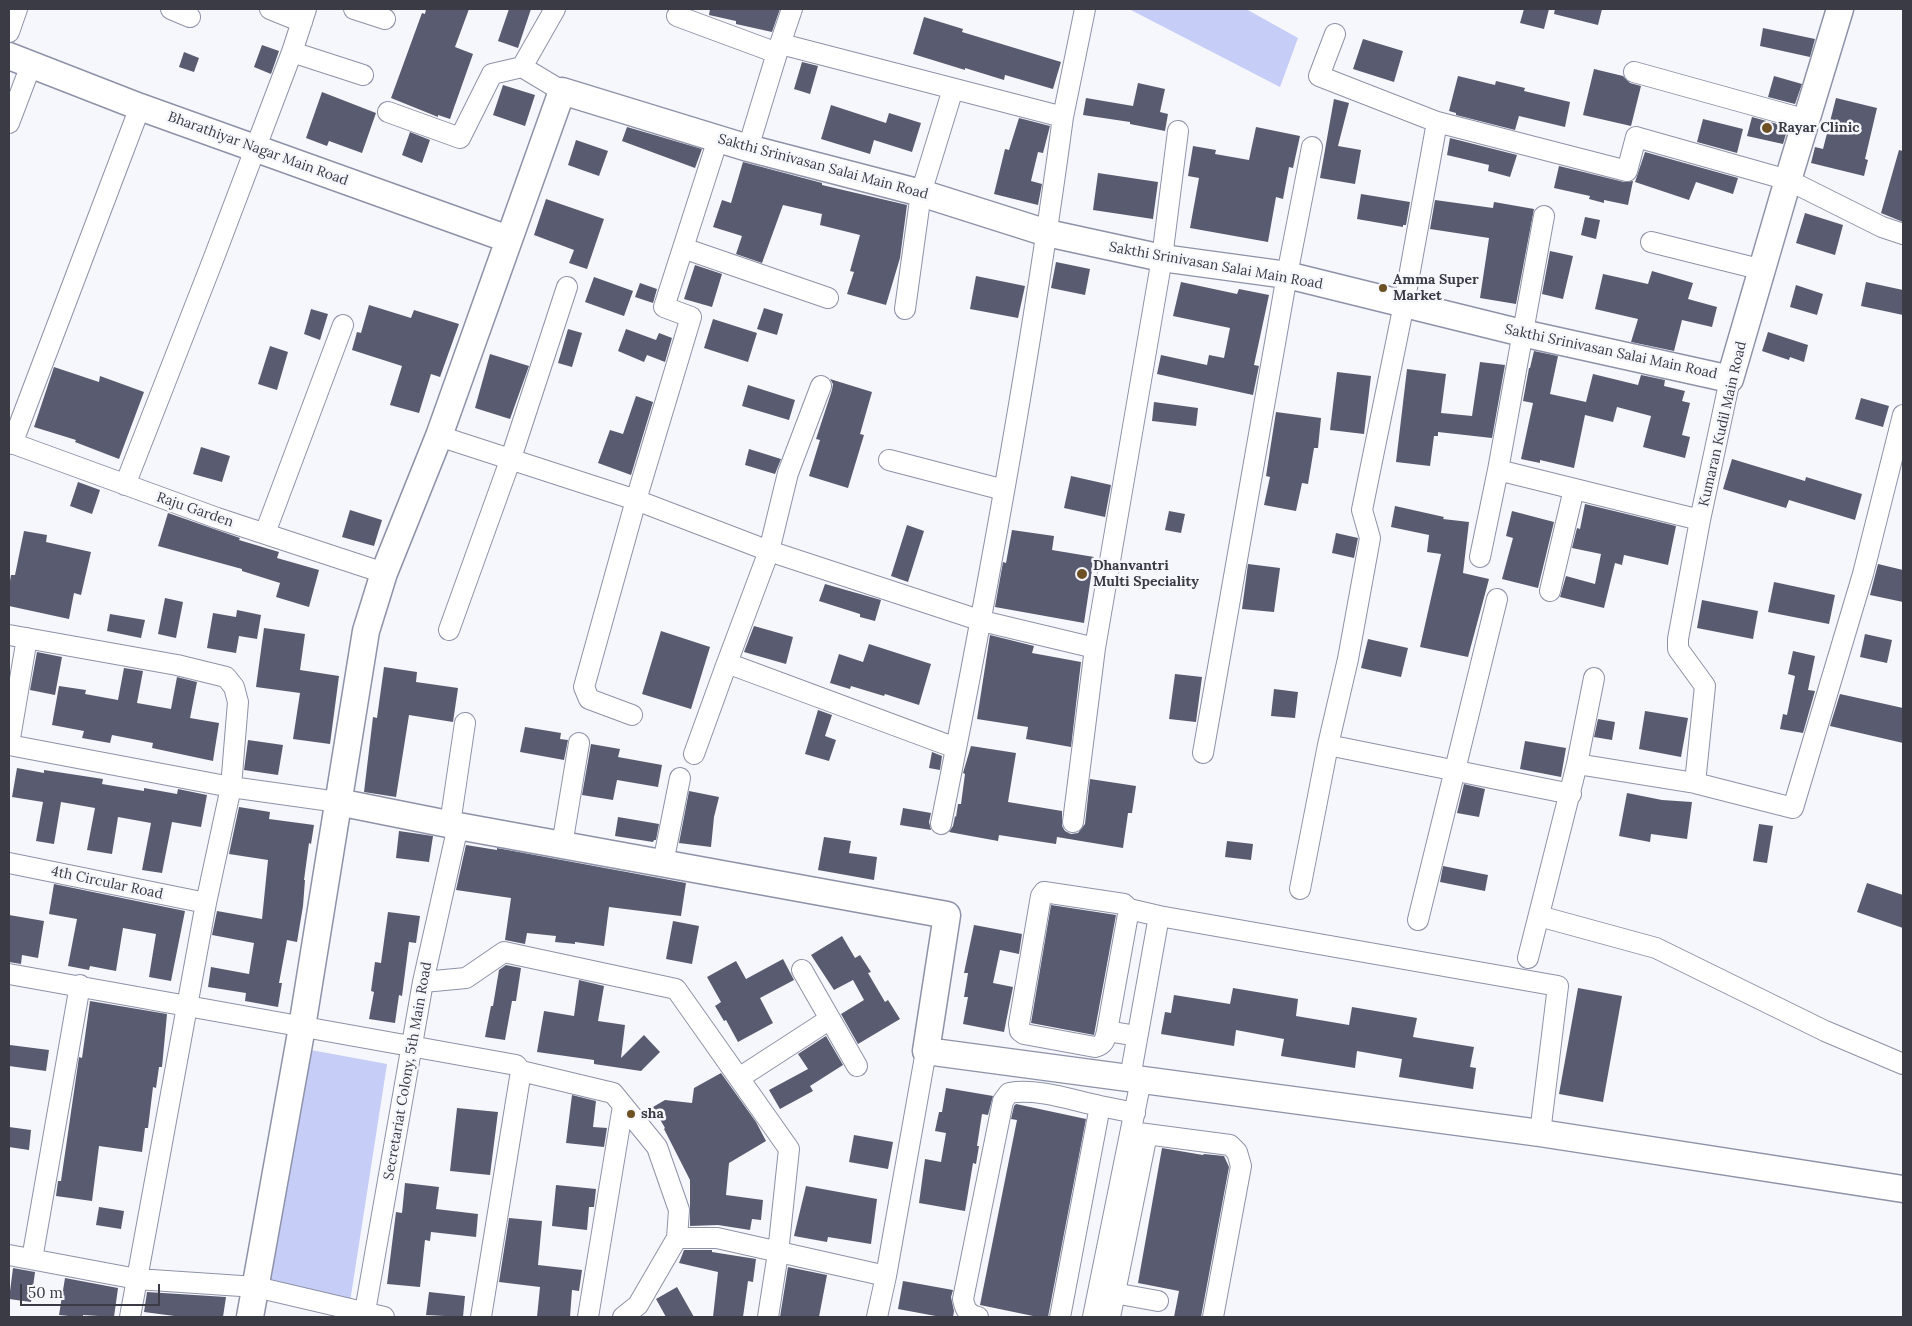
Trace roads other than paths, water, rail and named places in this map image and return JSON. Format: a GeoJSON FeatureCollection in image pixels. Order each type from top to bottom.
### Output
{"type":"FeatureCollection","features":[{"type":"Feature","properties":{"kind":"street"},"geometry":{"type":"LineString","coordinates":[[9,32],[17,9]]}},
{"type":"Feature","properties":{"kind":"street"},"geometry":{"type":"LineString","coordinates":[[170,9],[190,17]]}},
{"type":"Feature","properties":{"kind":"street"},"geometry":{"type":"LineString","coordinates":[[125,485],[292,52],[304,15],[270,9]]}},
{"type":"Feature","properties":{"kind":"street"},"geometry":{"type":"LineString","coordinates":[[354,9],[384,20]]}},
{"type":"Feature","properties":{"kind":"street"},"geometry":{"type":"LineString","coordinates":[[522,67],[555,9]]}},
{"type":"Feature","properties":{"kind":"street"},"geometry":{"type":"LineString","coordinates":[[748,148],[778,48],[792,9]]}},
{"type":"Feature","properties":{"kind":"street"},"geometry":{"type":"LineString","coordinates":[[941,824],[982,621],[1047,233],[1063,118],[1085,9]]}},
{"type":"Feature","properties":{"kind":"street","name":"Kumaran Kudil Main Road"},"geometry":{"type":"LineString","coordinates":[[1695,783],[1705,702],[1705,686],[1678,649],[1678,639],[1700,520],[1730,379],[1807,120],[1834,10]]}},
{"type":"Feature","properties":{"kind":"street"},"geometry":{"type":"LineString","coordinates":[[677,16],[778,48],[953,89],[1063,118]]}},
{"type":"Feature","properties":{"kind":"street"},"geometry":{"type":"LineString","coordinates":[[1335,34],[1319,76],[1436,122],[1627,171],[1636,137],[1788,180],[1882,227],[1903,234]]}},
{"type":"Feature","properties":{"kind":"street"},"geometry":{"type":"LineString","coordinates":[[292,52],[363,75]]}},
{"type":"Feature","properties":{"kind":"street"},"geometry":{"type":"LineString","coordinates":[[9,123],[20,60]]}},
{"type":"Feature","properties":{"kind":"street","name":"Bharathiyar Nagar Main Road"},"geometry":{"type":"LineString","coordinates":[[20,60],[140,107],[508,239]]}},
{"type":"Feature","properties":{"kind":"street"},"geometry":{"type":"LineString","coordinates":[[250,1317],[302,1027],[366,632],[384,573],[439,436],[562,91],[522,67],[492,74],[460,138],[388,112]]}},
{"type":"Feature","properties":{"kind":"street"},"geometry":{"type":"LineString","coordinates":[[1634,72],[1807,120]]}},
{"type":"Feature","properties":{"kind":"street"},"geometry":{"type":"LineString","coordinates":[[904,309],[921,193],[953,89]]}},
{"type":"Feature","properties":{"kind":"street","name":"Sakthi Srinivasan Salai Main Road"},"geometry":{"type":"LineString","coordinates":[[562,91],[748,148],[921,193],[1047,233],[1162,258],[1287,275],[1522,334],[1730,379]]}},
{"type":"Feature","properties":{"kind":"street"},"geometry":{"type":"LineString","coordinates":[[10,443],[140,107]]}},
{"type":"Feature","properties":{"kind":"street"},"geometry":{"type":"LineString","coordinates":[[1300,889],[1328,746],[1348,659],[1370,538],[1362,510],[1404,304],[1436,122]]}},
{"type":"Feature","properties":{"kind":"street"},"geometry":{"type":"LineString","coordinates":[[1073,822],[1094,648],[1162,258],[1178,131]]}},
{"type":"Feature","properties":{"kind":"street"},"geometry":{"type":"LineString","coordinates":[[632,715],[589,699],[584,687],[636,500],[691,317],[664,306],[718,139]]}},
{"type":"Feature","properties":{"kind":"street"},"geometry":{"type":"LineString","coordinates":[[1203,753],[1287,275],[1312,147]]}},
{"type":"Feature","properties":{"kind":"street"},"geometry":{"type":"LineString","coordinates":[[1480,557],[1498,470],[1544,216]]}},
{"type":"Feature","properties":{"kind":"street"},"geometry":{"type":"LineString","coordinates":[[1651,242],[1763,270]]}},
{"type":"Feature","properties":{"kind":"street"},"geometry":{"type":"LineString","coordinates":[[683,248],[828,298]]}},
{"type":"Feature","properties":{"kind":"street"},"geometry":{"type":"LineString","coordinates":[[449,630],[511,458],[567,288]]}},
{"type":"Feature","properties":{"kind":"street"},"geometry":{"type":"LineString","coordinates":[[265,533],[343,325]]}},
{"type":"Feature","properties":{"kind":"street"},"geometry":{"type":"LineString","coordinates":[[694,754],[768,551],[788,473],[821,386]]}},
{"type":"Feature","properties":{"kind":"street"},"geometry":{"type":"LineString","coordinates":[[1577,764],[1695,783],[1793,808],[1863,574],[1903,415]]}},
{"type":"Feature","properties":{"kind":"street"},"geometry":{"type":"LineString","coordinates":[[439,436],[636,500],[768,551],[982,621],[1094,648]]}},
{"type":"Feature","properties":{"kind":"street","name":"Raju Garden"},"geometry":{"type":"LineString","coordinates":[[10,443],[217,518],[384,573]]}},
{"type":"Feature","properties":{"kind":"street"},"geometry":{"type":"LineString","coordinates":[[889,460],[1004,490]]}},
{"type":"Feature","properties":{"kind":"street"},"geometry":{"type":"LineString","coordinates":[[1498,470],[1700,520]]}},
{"type":"Feature","properties":{"kind":"street"},"geometry":{"type":"LineString","coordinates":[[1550,591],[1574,489]]}},
{"type":"Feature","properties":{"kind":"street"},"geometry":{"type":"LineString","coordinates":[[1418,920],[1497,599]]}},
{"type":"Feature","properties":{"kind":"street"},"geometry":{"type":"LineString","coordinates":[[130,1317],[206,903],[231,787],[238,702],[234,687],[226,677],[177,665],[18,637],[9,744],[231,787],[338,802],[947,915],[926,1051],[877,1317]]}},
{"type":"Feature","properties":{"kind":"street"},"geometry":{"type":"LineString","coordinates":[[727,663],[956,748]]}},
{"type":"Feature","properties":{"kind":"street"},"geometry":{"type":"LineString","coordinates":[[1528,958],[1571,794],[1594,678]]}},
{"type":"Feature","properties":{"kind":"street","name":"Secretariat Colony, 5th Main Road"},"geometry":{"type":"LineString","coordinates":[[371,1316],[411,1048],[454,825],[465,723]]}},
{"type":"Feature","properties":{"kind":"street"},"geometry":{"type":"LineString","coordinates":[[562,845],[578,743]]}},
{"type":"Feature","properties":{"kind":"street"},"geometry":{"type":"LineString","coordinates":[[1328,746],[1571,794]]}},
{"type":"Feature","properties":{"kind":"street"},"geometry":{"type":"LineString","coordinates":[[663,863],[680,778]]}},
{"type":"Feature","properties":{"kind":"street","name":"4th Circular Road"},"geometry":{"type":"LineString","coordinates":[[9,863],[206,903]]}},
{"type":"Feature","properties":{"kind":"street"},"geometry":{"type":"LineString","coordinates":[[1129,910],[1107,1031],[1101,1046],[1096,1047],[1024,1034],[1020,1031],[1019,1024],[1044,892],[1124,904],[1129,910],[1159,916],[1558,986],[1540,1133]]}},
{"type":"Feature","properties":{"kind":"street"},"geometry":{"type":"LineString","coordinates":[[1110,1317],[1107,1292],[1138,1126],[1137,1036],[1159,916]]}},
{"type":"Feature","properties":{"kind":"street"},"geometry":{"type":"LineString","coordinates":[[1539,916],[1656,948],[1826,1031],[1903,1064]]}},
{"type":"Feature","properties":{"kind":"street"},"geometry":{"type":"LineString","coordinates":[[423,982],[466,978],[504,952],[676,989],[789,1149],[778,1252],[768,1317]]}},
{"type":"Feature","properties":{"kind":"street"},"geometry":{"type":"LineString","coordinates":[[802,970],[857,1066]]}},
{"type":"Feature","properties":{"kind":"street"},"geometry":{"type":"LineString","coordinates":[[9,974],[80,985],[411,1048],[516,1065],[521,1071],[613,1093],[657,1147],[679,1210],[677,1238],[638,1305],[622,1317]]}},
{"type":"Feature","properties":{"kind":"street"},"geometry":{"type":"LineString","coordinates":[[32,1259],[80,985]]}},
{"type":"Feature","properties":{"kind":"street"},"geometry":{"type":"LineString","coordinates":[[739,1078],[830,1019]]}},
{"type":"Feature","properties":{"kind":"street"},"geometry":{"type":"LineString","coordinates":[[1107,1031],[1137,1036]]}},
{"type":"Feature","properties":{"kind":"street"},"geometry":{"type":"LineString","coordinates":[[926,1051],[1540,1133],[1903,1189]]}},
{"type":"Feature","properties":{"kind":"street"},"geometry":{"type":"LineString","coordinates":[[481,1317],[521,1071]]}},
{"type":"Feature","properties":{"kind":"street"},"geometry":{"type":"LineString","coordinates":[[978,1317],[965,1309],[962,1299],[1003,1101],[1009,1093],[1021,1091],[1100,1106],[1138,1126],[1230,1145],[1237,1152],[1241,1166],[1213,1317]]}},
{"type":"Feature","properties":{"kind":"street"},"geometry":{"type":"LineString","coordinates":[[588,1317],[623,1106]]}},
{"type":"Feature","properties":{"kind":"street"},"geometry":{"type":"LineString","coordinates":[[1060,1317],[1100,1106]]}},
{"type":"Feature","properties":{"kind":"street"},"geometry":{"type":"LineString","coordinates":[[677,1238],[717,1238],[886,1276]]}},
{"type":"Feature","properties":{"kind":"street"},"geometry":{"type":"LineString","coordinates":[[9,1255],[137,1279],[256,1287],[371,1316]]}},
{"type":"Feature","properties":{"kind":"street"},"geometry":{"type":"LineString","coordinates":[[1107,1292],[1158,1301]]}},
{"type":"Feature","properties":{"kind":"street"},"geometry":{"type":"LineString","coordinates":[[1093,1317],[1107,1292]]}},
{"type":"Feature","properties":{"kind":"water"},"geometry":{"type":"Polygon","coordinates":[[[1129,9],[1246,9],[1298,38],[1280,87],[1129,9]]]}},
{"type":"Feature","properties":{"kind":"water"},"geometry":{"type":"Polygon","coordinates":[[[311,1050],[387,1064],[350,1302],[266,1283],[311,1050]]]}},
{"type":"Feature","properties":{"kind":"place","name":"Rayar Clinic"},"geometry":{"type":"Point","coordinates":[1767,128]}},
{"type":"Feature","properties":{"kind":"place","name":"Amma Super Market"},"geometry":{"type":"Point","coordinates":[1383,288]}},
{"type":"Feature","properties":{"kind":"place","name":"Dhanvantri Multi Speciality"},"geometry":{"type":"Point","coordinates":[1082,574]}},
{"type":"Feature","properties":{"kind":"place","name":"sha"},"geometry":{"type":"Point","coordinates":[631,1114]}}]}
